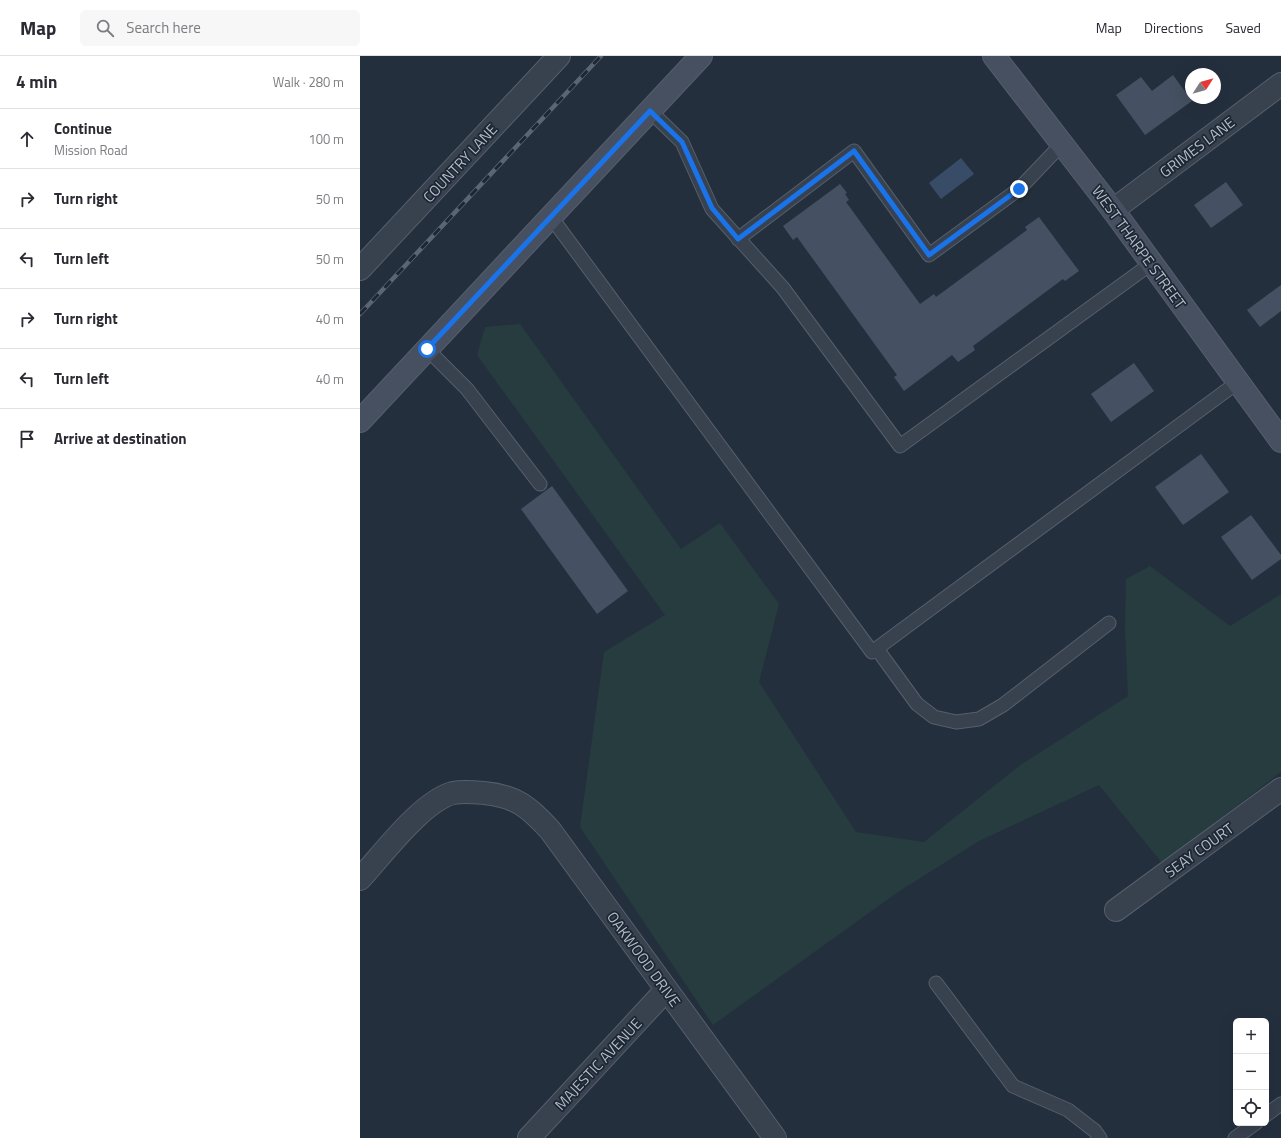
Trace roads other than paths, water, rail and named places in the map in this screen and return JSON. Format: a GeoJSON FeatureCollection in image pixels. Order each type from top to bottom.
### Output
{"type":"FeatureCollection","features":[{"type":"Feature","properties":{"kind":"main road"},"geometry":{"type":"LineString","coordinates":[[360,421],[701,56]]}},
{"type":"Feature","properties":{"kind":"main road","name":"WEST THARPE STREET"},"geometry":{"type":"LineString","coordinates":[[994,56],[1113,210],[1281,441]]}},
{"type":"Feature","properties":{"kind":"street","name":"COUNTRY LANE"},"geometry":{"type":"LineString","coordinates":[[360,269],[559,56]]}},
{"type":"Feature","properties":{"kind":"street","name":"GRIMES LANE"},"geometry":{"type":"LineString","coordinates":[[1113,210],[1281,84]]}},
{"type":"Feature","properties":{"kind":"street","name":"SEAY COURT"},"geometry":{"type":"LineString","coordinates":[[1116,910],[1281,789]]}},
{"type":"Feature","properties":{"kind":"street","name":"OAKWOOD DRIVE"},"geometry":{"type":"LineString","coordinates":[[360,879],[418,815],[436,801],[453,794],[469,792],[500,796],[522,803],[550,830],[775,1138]]}},
{"type":"Feature","properties":{"kind":"street","name":"MAJESTIC AVENUE"},"geometry":{"type":"LineString","coordinates":[[529,1138],[666,990]]}},
{"type":"Feature","properties":{"kind":"lane"},"geometry":{"type":"LineString","coordinates":[[650,111],[682,142],[712,208],[783,288],[900,446],[1152,263]]}},
{"type":"Feature","properties":{"kind":"lane"},"geometry":{"type":"LineString","coordinates":[[738,239],[854,151],[929,255],[1019,189],[1062,144]]}},
{"type":"Feature","properties":{"kind":"lane"},"geometry":{"type":"LineString","coordinates":[[551,217],[872,652],[1238,382]]}},
{"type":"Feature","properties":{"kind":"lane"},"geometry":{"type":"LineString","coordinates":[[427,349],[467,389],[540,484]]}},
{"type":"Feature","properties":{"kind":"lane"},"geometry":{"type":"LineString","coordinates":[[877,648],[917,704],[934,717],[956,722],[979,719],[1003,705],[1109,623]]}},
{"type":"Feature","properties":{"kind":"lane"},"geometry":{"type":"LineString","coordinates":[[936,983],[1012,1086],[1068,1110],[1095,1131],[1100,1138]]}},
{"type":"Feature","properties":{"kind":"lane"},"geometry":{"type":"LineString","coordinates":[[1269,1113],[1281,1104]]}},
{"type":"Feature","properties":{"kind":"lane"},"geometry":{"type":"LineString","coordinates":[[1235,1138],[1252,1126]]}},
{"type":"Feature","properties":{"kind":"water"},"geometry":{"type":"Polygon","coordinates":[[[961,158],[974,174],[941,199],[929,183],[961,158]]]}},
{"type":"Feature","properties":{"kind":"railway"},"geometry":{"type":"LineString","coordinates":[[360,314],[601,56]]}}]}
